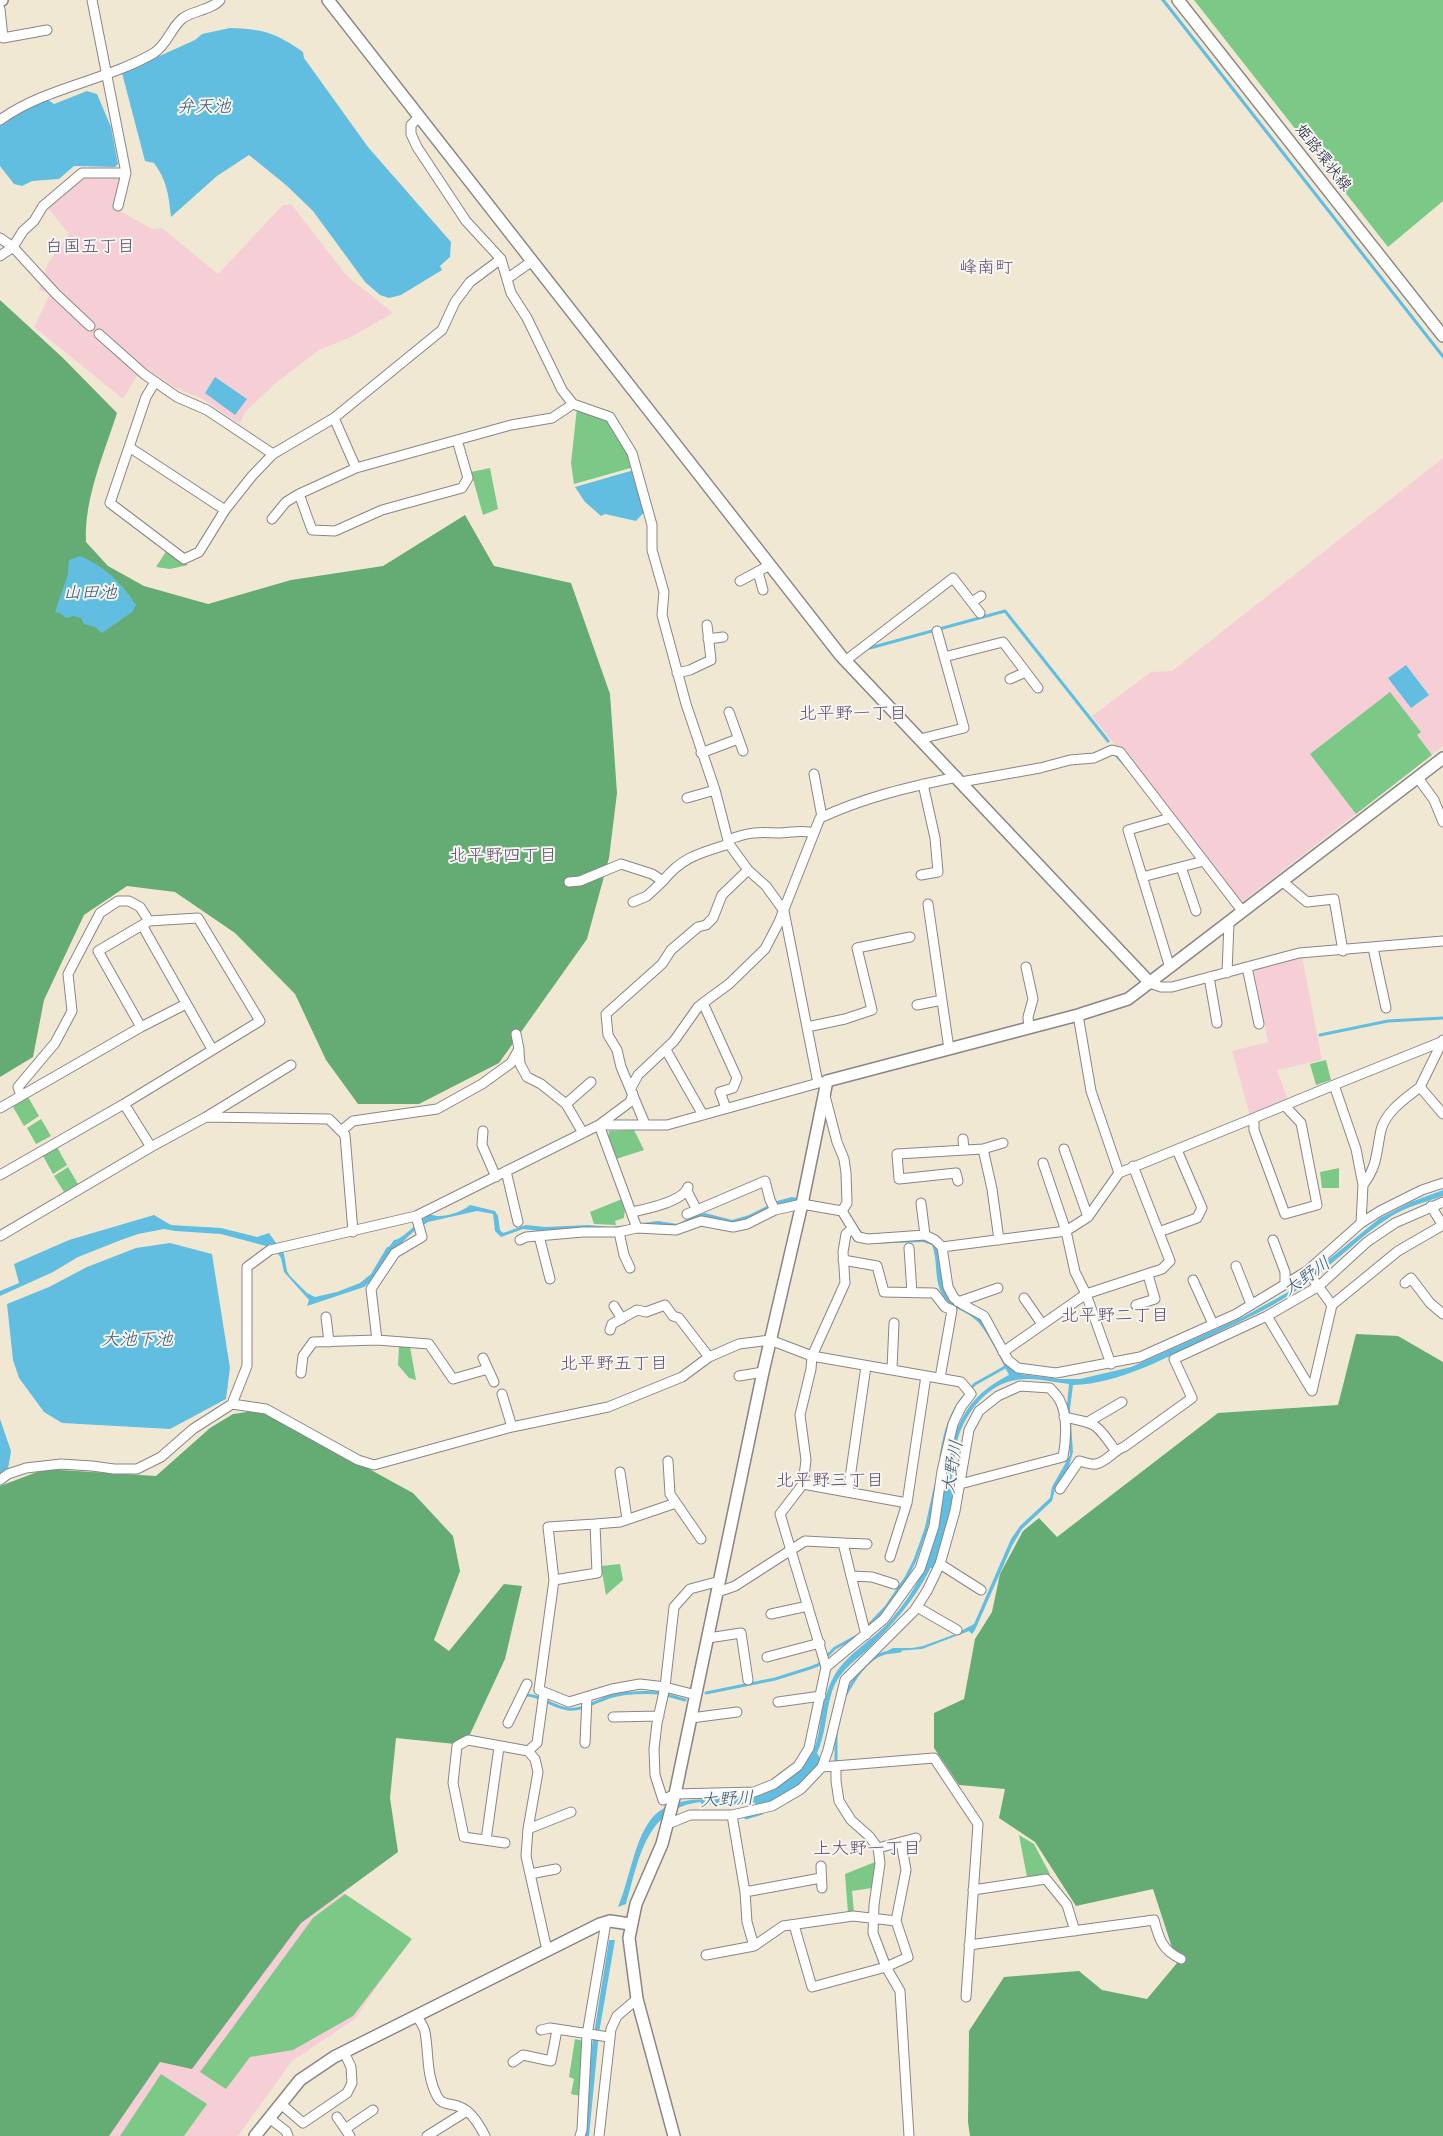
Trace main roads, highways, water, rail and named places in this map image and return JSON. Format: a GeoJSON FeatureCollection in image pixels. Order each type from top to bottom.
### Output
{"type":"FeatureCollection","features":[{"type":"Feature","properties":{"kind":"water"},"geometry":{"type":"Polygon","coordinates":[[[1161,0],[1165,0],[1443,354],[1443,359],[1161,0]]]}},
{"type":"Feature","properties":{"kind":"water","name":"弁天池"},"geometry":{"type":"Polygon","coordinates":[[[230,28],[252,29],[269,33],[285,40],[303,52],[304,58],[368,147],[451,242],[450,257],[440,266],[442,270],[401,295],[389,298],[380,295],[365,282],[313,211],[286,185],[249,155],[217,176],[171,217],[165,182],[154,163],[145,161],[122,73],[195,40],[202,34],[230,28]]]}},
{"type":"Feature","properties":{"kind":"water"},"geometry":{"type":"Polygon","coordinates":[[[87,91],[97,94],[111,127],[118,164],[115,167],[74,166],[59,179],[32,181],[22,186],[14,184],[0,166],[0,123],[47,99],[54,104],[87,91]]]}},
{"type":"Feature","properties":{"kind":"water"},"geometry":{"type":"Polygon","coordinates":[[[215,377],[247,399],[235,415],[205,393],[215,377]]]}},
{"type":"Feature","properties":{"kind":"water"},"geometry":{"type":"Polygon","coordinates":[[[634,470],[647,509],[636,521],[605,514],[601,516],[585,502],[575,487],[634,470]]]}},
{"type":"Feature","properties":{"kind":"water","name":"山田池"},"geometry":{"type":"Polygon","coordinates":[[[80,556],[112,576],[125,589],[136,605],[132,612],[102,633],[95,627],[84,624],[81,618],[73,616],[66,618],[60,613],[55,612],[68,574],[69,560],[80,556]]]}},
{"type":"Feature","properties":{"kind":"water"},"geometry":{"type":"Polygon","coordinates":[[[1406,665],[1429,695],[1411,708],[1388,678],[1406,665]]]}},
{"type":"Feature","properties":{"kind":"water"},"geometry":{"type":"Polygon","coordinates":[[[1443,1190],[1443,1196],[1396,1213],[1390,1217],[1304,1285],[1282,1300],[1144,1368],[1108,1380],[1073,1385],[1070,1409],[1073,1452],[1068,1469],[1055,1489],[1052,1501],[1022,1529],[1012,1546],[975,1630],[972,1634],[969,1631],[922,1649],[885,1652],[893,1648],[923,1646],[953,1635],[974,1624],[1011,1539],[1020,1526],[1050,1498],[1052,1487],[1070,1455],[1066,1415],[1069,1384],[1023,1379],[1006,1383],[987,1393],[972,1409],[958,1438],[942,1534],[929,1571],[917,1592],[896,1620],[838,1678],[830,1697],[822,1739],[811,1765],[793,1785],[770,1798],[743,1804],[701,1805],[701,1802],[682,1806],[667,1814],[656,1825],[647,1839],[635,1870],[626,1904],[618,1907],[639,1840],[649,1822],[662,1810],[677,1803],[695,1800],[750,1798],[768,1794],[783,1786],[798,1773],[814,1748],[826,1696],[837,1671],[890,1621],[920,1578],[936,1535],[954,1438],[958,1427],[974,1400],[981,1393],[1009,1375],[991,1340],[978,1322],[954,1307],[942,1294],[938,1283],[932,1245],[923,1242],[867,1244],[844,1213],[809,1203],[744,1223],[601,1230],[582,1228],[549,1232],[523,1229],[501,1237],[495,1231],[493,1214],[477,1211],[428,1222],[413,1232],[392,1252],[372,1280],[364,1287],[307,1306],[309,1300],[284,1272],[281,1258],[271,1244],[266,1246],[221,1234],[164,1229],[138,1234],[78,1257],[53,1272],[0,1296],[0,1291],[19,1283],[14,1264],[69,1240],[154,1215],[171,1225],[221,1228],[257,1237],[269,1233],[284,1254],[287,1271],[290,1276],[307,1293],[315,1297],[337,1292],[360,1283],[371,1274],[387,1247],[394,1240],[401,1237],[427,1216],[450,1215],[470,1205],[495,1211],[498,1216],[500,1230],[503,1233],[526,1225],[546,1227],[588,1225],[611,1227],[658,1221],[678,1224],[690,1217],[705,1213],[732,1220],[749,1215],[777,1201],[792,1197],[841,1206],[848,1212],[863,1234],[922,1238],[937,1246],[944,1285],[981,1318],[1011,1368],[1020,1374],[1059,1379],[1080,1379],[1131,1367],[1243,1317],[1290,1291],[1380,1218],[1411,1202],[1443,1190]]]}},
{"type":"Feature","properties":{"kind":"water","name":"大池下池"},"geometry":{"type":"Polygon","coordinates":[[[170,1243],[212,1254],[230,1368],[226,1399],[170,1429],[62,1423],[44,1412],[19,1378],[13,1360],[7,1304],[49,1287],[87,1267],[136,1248],[170,1243]]]}},
{"type":"Feature","properties":{"kind":"water"},"geometry":{"type":"Polygon","coordinates":[[[0,1419],[11,1451],[8,1469],[0,1475],[0,1419]]]}},
{"type":"Feature","properties":{"kind":"water"},"geometry":{"type":"Polygon","coordinates":[[[609,1940],[615,1940],[599,2033],[589,2136],[584,2136],[592,2046],[609,1940]]]}},
{"type":"Feature","properties":{"kind":"waterway"},"geometry":{"type":"LineString","coordinates":[[870,648],[1005,611],[1108,741]]}},
{"type":"Feature","properties":{"kind":"waterway"},"geometry":{"type":"LineString","coordinates":[[1115,754],[1124,764]]}},
{"type":"Feature","properties":{"kind":"waterway"},"geometry":{"type":"LineString","coordinates":[[1320,1035],[1388,1021],[1443,1018]]}},
{"type":"Feature","properties":{"kind":"waterway"},"geometry":{"type":"LineString","coordinates":[[970,1389],[975,1384],[1007,1366]]}},
{"type":"Feature","properties":{"kind":"waterway"},"geometry":{"type":"LineString","coordinates":[[941,1456],[949,1423],[960,1401],[966,1394]]}},
{"type":"Feature","properties":{"kind":"waterway"},"geometry":{"type":"LineString","coordinates":[[865,1629],[886,1607],[907,1576],[915,1560],[926,1529],[937,1480]]}},
{"type":"Feature","properties":{"kind":"waterway","name":"大野川"},"geometry":{"type":"LineString","coordinates":[[933,1559],[944,1531],[947,1497]]}},
{"type":"Feature","properties":{"kind":"waterway"},"geometry":{"type":"LineString","coordinates":[[706,1693],[775,1679],[818,1665],[835,1648],[857,1636]]}},
{"type":"Feature","properties":{"kind":"waterway"},"geometry":{"type":"LineString","coordinates":[[845,1696],[861,1671],[872,1660],[885,1653],[900,1651]]}},
{"type":"Feature","properties":{"kind":"waterway"},"geometry":{"type":"LineString","coordinates":[[527,1695],[538,1697],[558,1707],[573,1709],[622,1694],[660,1693]]}},
{"type":"Feature","properties":{"kind":"waterway"},"geometry":{"type":"LineString","coordinates":[[667,1695],[685,1700]]}},
{"type":"Feature","properties":{"kind":"waterway"},"geometry":{"type":"LineString","coordinates":[[836,1731],[836,1763]]}},
{"type":"Feature","properties":{"kind":"waterway","name":"大野川"},"geometry":{"type":"LineString","coordinates":[[762,1798],[771,1797],[808,1767],[811,1760]]}},
{"type":"Feature","properties":{"kind":"waterway"},"geometry":{"type":"LineString","coordinates":[[746,1818],[762,1813]]}},
{"type":"Feature","properties":{"kind":"district","name":"白国五丁目"},"geometry":{"type":"Point","coordinates":[90,247]}},
{"type":"Feature","properties":{"kind":"district","name":"峰南町"},"geometry":{"type":"Point","coordinates":[986,268]}},
{"type":"Feature","properties":{"kind":"district","name":"北平野一丁目"},"geometry":{"type":"Point","coordinates":[853,714]}},
{"type":"Feature","properties":{"kind":"district","name":"北平野四丁目"},"geometry":{"type":"Point","coordinates":[503,856]}},
{"type":"Feature","properties":{"kind":"district","name":"北平野二丁目"},"geometry":{"type":"Point","coordinates":[1115,1316]}},
{"type":"Feature","properties":{"kind":"district","name":"北平野五丁目"},"geometry":{"type":"Point","coordinates":[614,1364]}},
{"type":"Feature","properties":{"kind":"district","name":"北平野三丁目"},"geometry":{"type":"Point","coordinates":[830,1481]}},
{"type":"Feature","properties":{"kind":"district","name":"上大野一丁目"},"geometry":{"type":"Point","coordinates":[867,1849]}}]}
